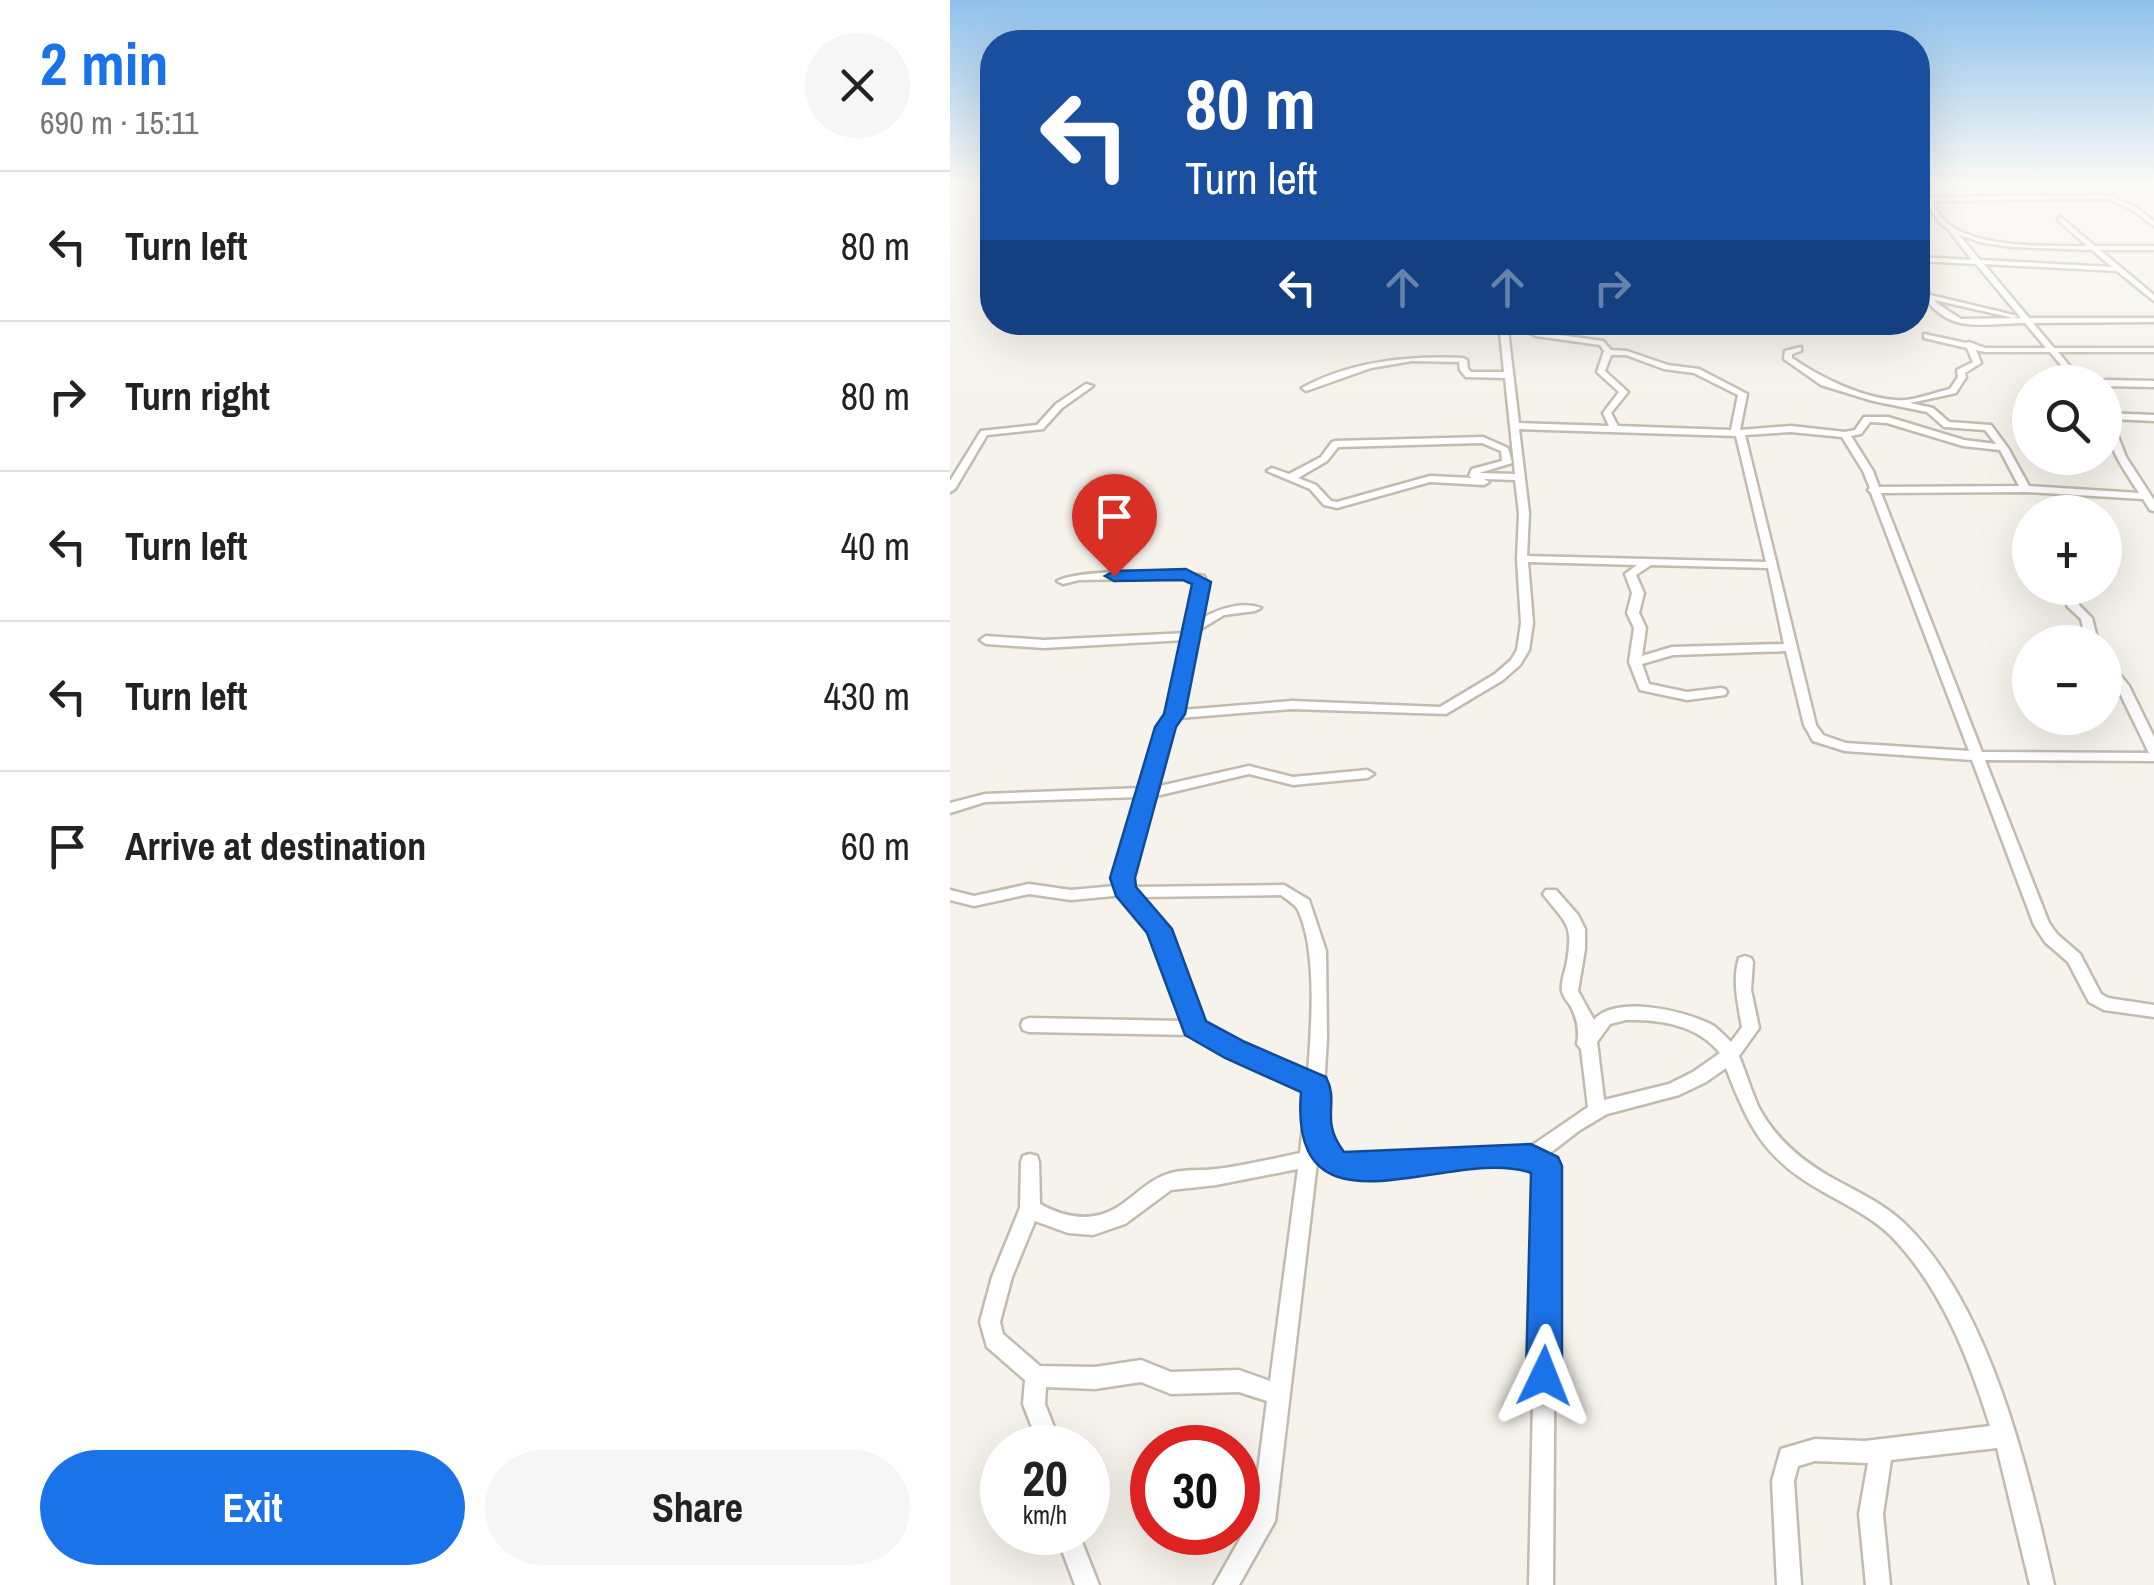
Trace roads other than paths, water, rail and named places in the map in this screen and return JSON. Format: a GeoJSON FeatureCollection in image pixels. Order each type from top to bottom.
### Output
{"type":"FeatureCollection","features":[{"type":"Feature","properties":{"kind":"street"},"geometry":{"type":"LineString","coordinates":[[1930,259],[2119,269]]}},
{"type":"Feature","properties":{"kind":"street"},"geometry":{"type":"LineString","coordinates":[[2109,259],[2154,298]]}},
{"type":"Feature","properties":{"kind":"street"},"geometry":{"type":"LineString","coordinates":[[1973,261],[2066,365]]}},
{"type":"Feature","properties":{"kind":"street"},"geometry":{"type":"LineString","coordinates":[[1930,297],[2024,319]]}},
{"type":"Feature","properties":{"kind":"street"},"geometry":{"type":"LineString","coordinates":[[1930,299],[1954,320],[2154,320]]}},
{"type":"Feature","properties":{"kind":"street"},"geometry":{"type":"LineString","coordinates":[[1862,417],[1898,404],[1948,395],[1962,377],[1960,372],[1978,362],[1954,320]]}},
{"type":"Feature","properties":{"kind":"street"},"geometry":{"type":"LineString","coordinates":[[1174,714],[1292,705],[1442,711],[1508,671],[1523,650],[1527,623],[1522,559],[1524,513],[1512,477],[1515,426],[1508,335]]}},
{"type":"Feature","properties":{"kind":"street"},"geometry":{"type":"LineString","coordinates":[[1545,335],[1603,343],[1608,352],[1601,372],[1621,388],[1624,396],[1607,413],[1614,427]]}},
{"type":"Feature","properties":{"kind":"street"},"geometry":{"type":"LineString","coordinates":[[1587,335],[1591,340]]}},
{"type":"Feature","properties":{"kind":"street"},"geometry":{"type":"LineString","coordinates":[[1926,336],[1951,339],[1971,349],[2154,350]]}},
{"type":"Feature","properties":{"kind":"street"},"geometry":{"type":"LineString","coordinates":[[1515,426],[1738,432],[1791,429],[1844,435],[1858,432],[1862,404],[1788,359],[1788,353],[1798,349]]}},
{"type":"Feature","properties":{"kind":"street"},"geometry":{"type":"LineString","coordinates":[[1608,352],[1627,353],[1667,367],[1696,371],[1743,394],[1738,432],[1765,521],[1771,565],[1810,725],[1824,742],[1845,747],[1980,756],[2154,754],[2122,685]]}},
{"type":"Feature","properties":{"kind":"street"},"geometry":{"type":"LineString","coordinates":[[1306,388],[1369,366],[1412,358],[1463,360],[1464,370],[1469,374],[1508,375]]}},
{"type":"Feature","properties":{"kind":"street"},"geometry":{"type":"LineString","coordinates":[[1818,380],[1937,413],[1947,425],[1988,428],[2026,489]]}},
{"type":"Feature","properties":{"kind":"street"},"geometry":{"type":"LineString","coordinates":[[2122,384],[2154,384]]}},
{"type":"Feature","properties":{"kind":"street"},"geometry":{"type":"LineString","coordinates":[[950,488],[955,473],[984,434],[1040,427],[1058,406],[1089,386]]}},
{"type":"Feature","properties":{"kind":"street"},"geometry":{"type":"LineString","coordinates":[[1862,417],[1888,420],[1963,443],[2003,448]]}},
{"type":"Feature","properties":{"kind":"street"},"geometry":{"type":"LineString","coordinates":[[2122,417],[2154,418]]}},
{"type":"Feature","properties":{"kind":"street"},"geometry":{"type":"LineString","coordinates":[[1844,435],[1868,471],[1980,756],[1996,808],[2051,938],[2074,958],[2095,998],[2104,1004],[2154,1011]]}},
{"type":"Feature","properties":{"kind":"street"},"geometry":{"type":"LineString","coordinates":[[1290,478],[1324,459],[1336,444],[1483,440],[1505,450],[1507,462],[1475,471],[1474,476],[1512,477]]}},
{"type":"Feature","properties":{"kind":"street"},"geometry":{"type":"LineString","coordinates":[[2122,460],[2154,508]]}},
{"type":"Feature","properties":{"kind":"street"},"geometry":{"type":"LineString","coordinates":[[1272,470],[1313,487],[1328,503],[1337,505],[1430,479],[1476,483],[1512,477]]}},
{"type":"Feature","properties":{"kind":"street"},"geometry":{"type":"LineString","coordinates":[[1873,490],[2026,489],[2146,496]]}},
{"type":"Feature","properties":{"kind":"street"},"geometry":{"type":"LineString","coordinates":[[1522,559],[1771,565]]}},
{"type":"Feature","properties":{"kind":"street"},"geometry":{"type":"LineString","coordinates":[[1650,562],[1630,574],[1638,593],[1634,613],[1640,628],[1633,649],[1644,687],[1687,696],[1721,692]]}},
{"type":"Feature","properties":{"kind":"street"},"geometry":{"type":"LineString","coordinates":[[1062,580],[1168,575],[1200,578],[1193,632],[1174,714],[1166,727],[1145,793],[1122,878],[1136,907],[1159,929],[1195,1028]]}},
{"type":"Feature","properties":{"kind":"street"},"geometry":{"type":"LineString","coordinates":[[2073,605],[2088,625]]}},
{"type":"Feature","properties":{"kind":"street"},"geometry":{"type":"LineString","coordinates":[[986,640],[1044,644],[1193,632],[1221,612],[1255,608]]}},
{"type":"Feature","properties":{"kind":"street"},"geometry":{"type":"LineString","coordinates":[[1635,662],[1672,651],[1790,646]]}},
{"type":"Feature","properties":{"kind":"street"},"geometry":{"type":"LineString","coordinates":[[950,808],[984,798],[1145,793],[1249,770],[1293,781],[1367,774]]}},
{"type":"Feature","properties":{"kind":"street"},"geometry":{"type":"LineString","coordinates":[[950,894],[974,900],[1029,889],[1070,895],[1263,888],[1296,896],[1309,917],[1318,951],[1313,1122],[1263,1522],[1226,1585]]}},
{"type":"Feature","properties":{"kind":"street"},"geometry":{"type":"LineString","coordinates":[[1550,894],[1573,914],[1578,932],[1570,991],[1584,1017],[1597,1111]]}},
{"type":"Feature","properties":{"kind":"street"},"geometry":{"type":"LineString","coordinates":[[1531,1157],[1597,1111],[1664,1094],[1731,1057],[1751,1028],[1742,979],[1745,962]]}},
{"type":"Feature","properties":{"kind":"street"},"geometry":{"type":"LineString","coordinates":[[1586,1044],[1604,1019],[1633,1012],[1709,1028],[1719,1036],[1731,1057],[1763,1131],[1796,1167],[1872,1208],[1932,1266],[1982,1369],[2025,1504],[2042,1585]]}},
{"type":"Feature","properties":{"kind":"street"},"geometry":{"type":"LineString","coordinates":[[1029,1024],[1195,1028],[1316,1086]]}},
{"type":"Feature","properties":{"kind":"street"},"geometry":{"type":"LineString","coordinates":[[1313,1122],[1322,1146],[1334,1162],[1349,1168],[1531,1157],[1547,1166],[1541,1585]]}},
{"type":"Feature","properties":{"kind":"street"},"geometry":{"type":"LineString","coordinates":[[1030,1208],[1050,1222],[1073,1228],[1099,1226],[1128,1212],[1149,1192],[1171,1182],[1257,1171],[1308,1159]]}},
{"type":"Feature","properties":{"kind":"street"},"geometry":{"type":"LineString","coordinates":[[1030,1162],[1030,1208],[1002,1277],[990,1322],[994,1340],[1036,1376],[1095,1378],[1141,1371],[1171,1383],[1239,1381],[1277,1394]]}},
{"type":"Feature","properties":{"kind":"street"},"geometry":{"type":"LineString","coordinates":[[1036,1376],[1034,1404],[1042,1425]]}},
{"type":"Feature","properties":{"kind":"street"},"geometry":{"type":"LineString","coordinates":[[1789,1585],[1783,1481],[1789,1457],[1815,1450],[1882,1449],[2002,1436]]}},
{"type":"Feature","properties":{"kind":"street"},"geometry":{"type":"LineString","coordinates":[[1878,1585],[1871,1514],[1882,1449]]}},
{"type":"Feature","properties":{"kind":"street"},"geometry":{"type":"LineString","coordinates":[[1075,1555],[1087,1585]]}}]}
